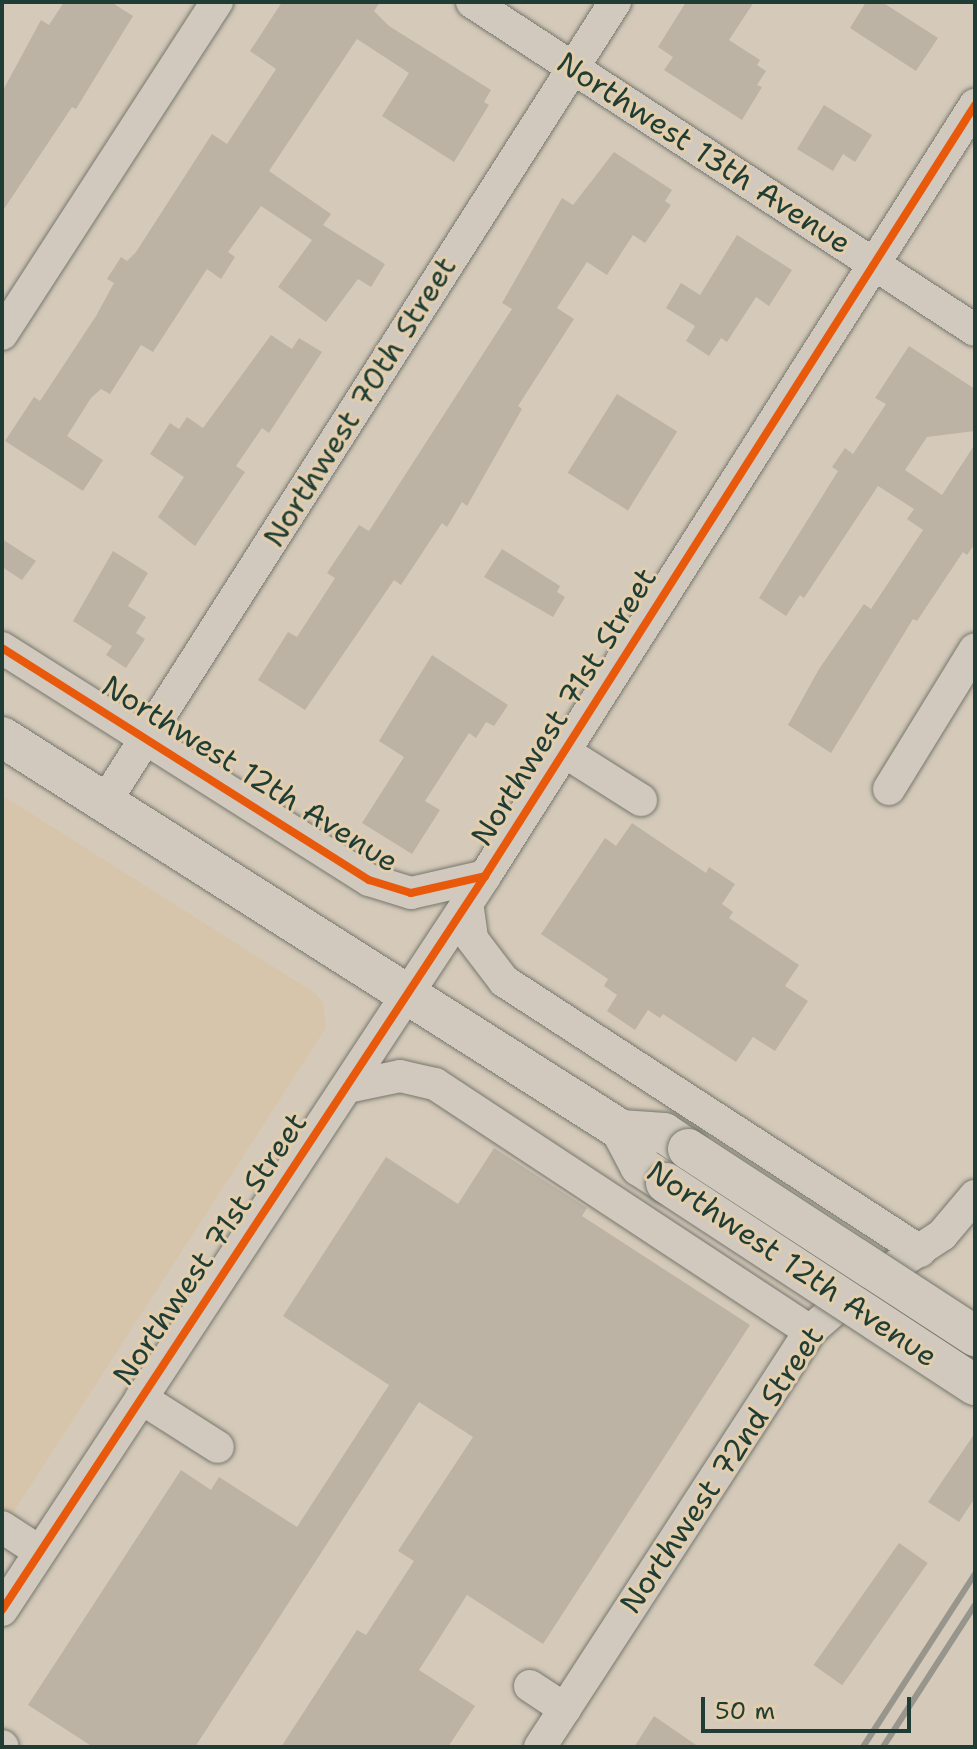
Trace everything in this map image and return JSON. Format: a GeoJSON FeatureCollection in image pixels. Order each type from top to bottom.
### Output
{"type":"FeatureCollection","features":[{"type":"Feature","properties":{"kind":"main road","name":"Northwest 12th Avenue"},"geometry":{"type":"LineString","coordinates":[[2,737],[621,1130],[664,1133],[975,1336]]}},
{"type":"Feature","properties":{"kind":"main road","name":"Northwest 12th Avenue"},"geometry":{"type":"LineString","coordinates":[[621,1130],[640,1166],[975,1385]]}},
{"type":"Feature","properties":{"kind":"street"},"geometry":{"type":"LineString","coordinates":[[2,334],[217,2]]}},
{"type":"Feature","properties":{"kind":"street","name":"Northwest 13th Avenue"},"geometry":{"type":"LineString","coordinates":[[472,2],[975,330]]}},
{"type":"Feature","properties":{"kind":"street","name":"Northwest 70th Street"},"geometry":{"type":"LineString","coordinates":[[105,802],[615,2]]}},
{"type":"Feature","properties":{"kind":"street","name":"Northwest 71st Street"},"geometry":{"type":"LineString","coordinates":[[2,1610],[565,752],[975,105]]}},
{"type":"Feature","properties":{"kind":"street","name":"Northwest 12th Avenue"},"geometry":{"type":"LineString","coordinates":[[2,648],[393,891],[411,893],[476,889]]}},
{"type":"Feature","properties":{"kind":"street"},"geometry":{"type":"LineString","coordinates":[[889,789],[975,649]]}},
{"type":"Feature","properties":{"kind":"street"},"geometry":{"type":"LineString","coordinates":[[565,752],[641,800]]}},
{"type":"Feature","properties":{"kind":"street"},"geometry":{"type":"LineString","coordinates":[[476,889],[472,939],[504,981],[920,1251]]}},
{"type":"Feature","properties":{"kind":"street","name":"Northwest 12th Avenue"},"geometry":{"type":"LineString","coordinates":[[347,1087],[400,1076],[435,1084],[810,1331]]}},
{"type":"Feature","properties":{"kind":"street","name":"Northwest 72nd Street"},"geometry":{"type":"LineString","coordinates":[[540,1747],[810,1331],[851,1295],[920,1251],[975,1196]]}},
{"type":"Feature","properties":{"kind":"street"},"geometry":{"type":"LineString","coordinates":[[141,1398],[218,1447]]}},
{"type":"Feature","properties":{"kind":"street"},"geometry":{"type":"LineString","coordinates":[[2,1527],[40,1552]]}},
{"type":"Feature","properties":{"kind":"street"},"geometry":{"type":"LineString","coordinates":[[530,1686],[565,1709]]}},
{"type":"Feature","properties":{"kind":"shaded area"},"geometry":{"type":"Polygon","coordinates":[[[2,795],[315,993],[323,1002],[326,1028],[2,1530],[2,795]]]}},
{"type":"Feature","properties":{"kind":"building"},"geometry":{"type":"Polygon","coordinates":[[[64,2],[111,2],[133,16],[76,109],[72,107],[2,212],[2,92],[41,20],[49,25],[64,2]]]}},
{"type":"Feature","properties":{"kind":"building"},"geometry":{"type":"Polygon","coordinates":[[[282,2],[380,2],[374,11],[389,26],[491,90],[484,102],[489,105],[454,162],[382,116],[409,73],[357,39],[269,171],[331,214],[323,225],[385,264],[371,287],[358,279],[326,322],[278,287],[312,240],[261,206],[228,252],[235,257],[221,279],[207,269],[153,352],[141,345],[110,394],[101,389],[91,398],[67,436],[103,460],[83,491],[5,441],[34,397],[40,401],[96,316],[114,283],[107,279],[121,257],[127,261],[136,252],[212,134],[227,144],[276,69],[250,51],[282,2]]]}},
{"type":"Feature","properties":{"kind":"building"},"geometry":{"type":"Polygon","coordinates":[[[686,2],[754,2],[729,40],[760,60],[757,65],[766,71],[757,85],[762,87],[742,120],[664,70],[673,57],[658,47],[686,2]]]}},
{"type":"Feature","properties":{"kind":"building"},"geometry":{"type":"Polygon","coordinates":[[[866,2],[882,2],[938,38],[916,71],[850,28],[866,2]]]}},
{"type":"Feature","properties":{"kind":"building"},"geometry":{"type":"Polygon","coordinates":[[[824,105],[872,135],[855,162],[843,154],[833,171],[797,149],[824,105]]]}},
{"type":"Feature","properties":{"kind":"building"},"geometry":{"type":"Polygon","coordinates":[[[614,152],[672,190],[665,201],[671,205],[645,243],[633,235],[607,275],[587,262],[557,308],[574,319],[518,406],[522,409],[467,506],[462,502],[447,527],[442,523],[401,585],[394,580],[305,710],[258,680],[288,632],[297,637],[335,578],[327,573],[359,525],[369,531],[512,309],[502,303],[562,198],[573,205],[614,152]]]}},
{"type":"Feature","properties":{"kind":"building"},"geometry":{"type":"Polygon","coordinates":[[[737,235],[792,270],[769,306],[756,297],[727,342],[721,338],[709,356],[686,341],[695,326],[666,308],[681,283],[700,295],[737,235]]]}},
{"type":"Feature","properties":{"kind":"building"},"geometry":{"type":"Polygon","coordinates":[[[271,335],[292,349],[299,338],[322,352],[269,433],[262,428],[236,466],[245,472],[195,546],[158,517],[184,477],[150,454],[170,423],[179,429],[187,417],[203,428],[271,335]]]}},
{"type":"Feature","properties":{"kind":"building"},"geometry":{"type":"Polygon","coordinates":[[[909,346],[975,389],[975,431],[927,437],[905,470],[942,495],[975,444],[975,544],[967,555],[963,552],[917,621],[913,619],[831,753],[788,725],[819,669],[864,604],[871,609],[923,530],[907,519],[914,509],[878,486],[804,598],[800,595],[786,616],[759,598],[838,471],[832,467],[845,448],[853,454],[886,404],[875,398],[909,346]]]}},
{"type":"Feature","properties":{"kind":"building"},"geometry":{"type":"Polygon","coordinates":[[[617,394],[677,432],[628,510],[568,473],[617,394]]]}},
{"type":"Feature","properties":{"kind":"building"},"geometry":{"type":"Polygon","coordinates":[[[2,539],[36,561],[22,580],[2,567],[2,539]]]}},
{"type":"Feature","properties":{"kind":"building"},"geometry":{"type":"Polygon","coordinates":[[[502,549],[560,586],[557,592],[565,597],[553,617],[484,577],[502,549]]]}},
{"type":"Feature","properties":{"kind":"building"},"geometry":{"type":"Polygon","coordinates":[[[113,551],[148,573],[128,606],[146,617],[136,633],[145,639],[126,668],[106,655],[112,646],[73,621],[113,551]]]}},
{"type":"Feature","properties":{"kind":"building"},"geometry":{"type":"Polygon","coordinates":[[[432,655],[508,705],[494,726],[486,722],[476,738],[469,733],[425,801],[440,810],[412,854],[362,823],[404,757],[379,741],[432,655]]]}},
{"type":"Feature","properties":{"kind":"building"},"geometry":{"type":"Polygon","coordinates":[[[632,823],[706,873],[709,867],[735,884],[722,904],[733,912],[729,918],[799,965],[785,986],[808,1001],[775,1051],[753,1037],[736,1062],[663,1014],[660,1018],[648,1010],[635,1030],[607,1011],[617,995],[604,986],[608,979],[541,934],[605,838],[616,846],[632,823]]]}},
{"type":"Feature","properties":{"kind":"building"},"geometry":{"type":"Polygon","coordinates":[[[494,1148],[587,1208],[582,1216],[750,1325],[543,1644],[467,1595],[419,1670],[475,1706],[448,1747],[281,1747],[357,1630],[366,1635],[414,1561],[398,1551],[473,1437],[419,1402],[195,1747],[93,1747],[28,1705],[181,1470],[211,1490],[219,1477],[297,1527],[389,1385],[283,1316],[386,1157],[458,1204],[494,1148]]]}},
{"type":"Feature","properties":{"kind":"building"},"geometry":{"type":"Polygon","coordinates":[[[975,1433],[975,1498],[959,1522],[928,1502],[975,1433]]]}},
{"type":"Feature","properties":{"kind":"building"},"geometry":{"type":"Polygon","coordinates":[[[899,1543],[928,1563],[842,1685],[814,1665],[899,1543]]]}},
{"type":"Feature","properties":{"kind":"building"},"geometry":{"type":"Polygon","coordinates":[[[654,1716],[699,1747],[634,1747],[654,1716]]]}},
{"type":"Feature","properties":{"kind":"railway"},"geometry":{"type":"LineString","coordinates":[[863,1747],[975,1574]]}},
{"type":"Feature","properties":{"kind":"railway"},"geometry":{"type":"LineString","coordinates":[[883,1747],[975,1605]]}},
{"type":"Feature","properties":{"kind":"cycle path"},"geometry":{"type":"LineString","coordinates":[[2,1610],[485,876],[975,105]]}},
{"type":"Feature","properties":{"kind":"cycle path"},"geometry":{"type":"LineString","coordinates":[[2,648],[369,880],[411,893],[485,876]]}}]}
